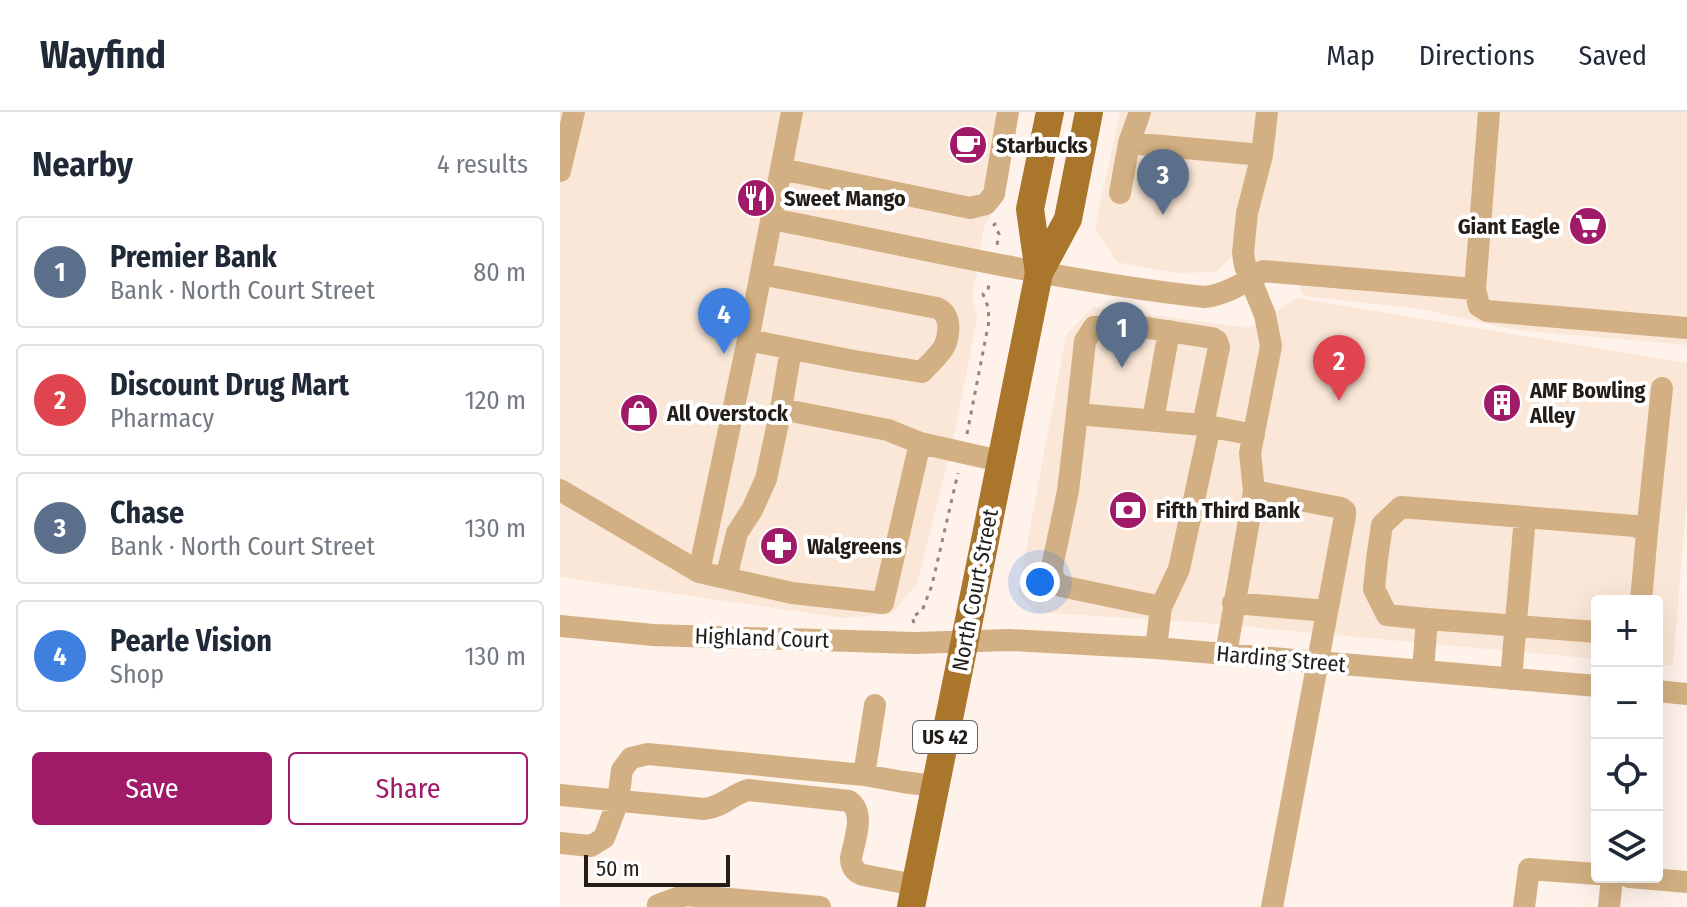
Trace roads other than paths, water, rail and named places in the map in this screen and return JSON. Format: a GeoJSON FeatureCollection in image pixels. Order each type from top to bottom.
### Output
{"type":"FeatureCollection","features":[{"type":"Feature","properties":{"kind":"main road","name":"North Court Street"},"geometry":{"type":"LineString","coordinates":[[1039,273],[1030,209],[1050,112]]}},
{"type":"Feature","properties":{"kind":"main road","name":"North Court Street"},"geometry":{"type":"LineString","coordinates":[[913,896],[1039,273],[1068,219],[1089,112]]}},
{"type":"Feature","properties":{"kind":"street"},"geometry":{"type":"LineString","coordinates":[[560,171],[574,112]]}},
{"type":"Feature","properties":{"kind":"street"},"geometry":{"type":"LineString","coordinates":[[699,572],[792,112]]}},
{"type":"Feature","properties":{"kind":"street"},"geometry":{"type":"LineString","coordinates":[[781,169],[970,208],[986,204],[994,194],[1008,112]]}},
{"type":"Feature","properties":{"kind":"street"},"geometry":{"type":"LineString","coordinates":[[1120,193],[1129,143],[1140,112]]}},
{"type":"Feature","properties":{"kind":"street"},"geometry":{"type":"LineString","coordinates":[[1226,654],[1254,491],[1250,453],[1271,346],[1265,315],[1245,266],[1243,253],[1247,213],[1262,155],[1267,112]]}},
{"type":"Feature","properties":{"kind":"street"},"geometry":{"type":"LineString","coordinates":[[1489,112],[1475,289],[1479,306],[1487,311],[1687,328]]}},
{"type":"Feature","properties":{"kind":"street"},"geometry":{"type":"LineString","coordinates":[[1129,143],[1262,155]]}},
{"type":"Feature","properties":{"kind":"street"},"geometry":{"type":"LineString","coordinates":[[772,219],[1039,273],[1146,291],[1204,297],[1222,293],[1263,271],[1475,289]]}},
{"type":"Feature","properties":{"kind":"street"},"geometry":{"type":"LineString","coordinates":[[748,340],[922,372],[945,346],[948,321],[943,310],[761,274]]}},
{"type":"Feature","properties":{"kind":"street"},"geometry":{"type":"LineString","coordinates":[[1156,648],[1161,607],[1179,569],[1219,347],[1212,338],[1169,331],[1135,326],[1094,327],[1085,341],[1068,491],[1052,567],[1053,579],[1061,586],[1161,607]]}},
{"type":"Feature","properties":{"kind":"street"},"geometry":{"type":"LineString","coordinates":[[1153,420],[1169,331]]}},
{"type":"Feature","properties":{"kind":"street"},"geometry":{"type":"LineString","coordinates":[[726,578],[737,533],[766,479],[791,349]]}},
{"type":"Feature","properties":{"kind":"street"},"geometry":{"type":"LineString","coordinates":[[1642,595],[1662,388]]}},
{"type":"Feature","properties":{"kind":"street"},"geometry":{"type":"LineString","coordinates":[[781,409],[888,430],[920,443],[1000,461]]}},
{"type":"Feature","properties":{"kind":"street"},"geometry":{"type":"LineString","coordinates":[[1077,414],[1207,425],[1254,435]]}},
{"type":"Feature","properties":{"kind":"street"},"geometry":{"type":"LineString","coordinates":[[876,641],[920,443]]}},
{"type":"Feature","properties":{"kind":"street"},"geometry":{"type":"LineString","coordinates":[[560,490],[699,572],[792,593],[883,603]]}},
{"type":"Feature","properties":{"kind":"street"},"geometry":{"type":"LineString","coordinates":[[1254,491],[1345,511],[1272,907]]}},
{"type":"Feature","properties":{"kind":"street"},"geometry":{"type":"LineString","coordinates":[[1591,632],[1387,615],[1374,589],[1382,525],[1401,507],[1635,526],[1647,532]]}},
{"type":"Feature","properties":{"kind":"street"},"geometry":{"type":"LineString","coordinates":[[1511,679],[1525,517]]}},
{"type":"Feature","properties":{"kind":"street"},"geometry":{"type":"LineString","coordinates":[[1233,603],[1327,611]]}},
{"type":"Feature","properties":{"kind":"street"},"geometry":{"type":"LineString","coordinates":[[1423,671],[1427,619]]}},
{"type":"Feature","properties":{"kind":"street","name":"Highland Court"},"geometry":{"type":"LineString","coordinates":[[560,626],[653,635],[915,643],[965,640]]}},
{"type":"Feature","properties":{"kind":"street","name":"Harding Street"},"geometry":{"type":"LineString","coordinates":[[965,640],[1156,648],[1591,686]]}},
{"type":"Feature","properties":{"kind":"street"},"geometry":{"type":"LineString","coordinates":[[1663,692],[1687,694]]}},
{"type":"Feature","properties":{"kind":"street"},"geometry":{"type":"LineString","coordinates":[[864,775],[875,705]]}},
{"type":"Feature","properties":{"kind":"street"},"geometry":{"type":"LineString","coordinates":[[560,843],[591,846],[604,838],[618,801],[622,770],[631,758],[648,754],[864,775],[934,786]]}},
{"type":"Feature","properties":{"kind":"street"},"geometry":{"type":"LineString","coordinates":[[560,795],[704,809],[716,808],[748,790],[849,801],[858,813],[851,861],[856,871],[913,896]]}},
{"type":"Feature","properties":{"kind":"street"},"geometry":{"type":"LineString","coordinates":[[1524,907],[1529,869],[1591,874]]}},
{"type":"Feature","properties":{"kind":"street"},"geometry":{"type":"LineString","coordinates":[[1663,880],[1687,882]]}},
{"type":"Feature","properties":{"kind":"street"},"geometry":{"type":"LineString","coordinates":[[1609,907],[1611,883]]}},
{"type":"Feature","properties":{"kind":"street"},"geometry":{"type":"LineString","coordinates":[[658,907],[685,895],[704,902],[820,907]]}},
{"type":"Feature","properties":{"kind":"place","name":"Starbucks"},"geometry":{"type":"Point","coordinates":[968,145]}},
{"type":"Feature","properties":{"kind":"place","name":"Sweet Mango"},"geometry":{"type":"Point","coordinates":[756,198]}},
{"type":"Feature","properties":{"kind":"place","name":"Chase"},"geometry":{"type":"Point","coordinates":[1163,215]}},
{"type":"Feature","properties":{"kind":"place","name":"Giant Eagle"},"geometry":{"type":"Point","coordinates":[1588,226]}},
{"type":"Feature","properties":{"kind":"place","name":"Pearle Vision"},"geometry":{"type":"Point","coordinates":[724,354]}},
{"type":"Feature","properties":{"kind":"place","name":"Premier Bank"},"geometry":{"type":"Point","coordinates":[1122,368]}},
{"type":"Feature","properties":{"kind":"place","name":"Discount Drug Mart"},"geometry":{"type":"Point","coordinates":[1339,401]}},
{"type":"Feature","properties":{"kind":"place","name":"AMF Bowling Alley"},"geometry":{"type":"Point","coordinates":[1502,403]}},
{"type":"Feature","properties":{"kind":"place","name":"All Overstock"},"geometry":{"type":"Point","coordinates":[639,413]}},
{"type":"Feature","properties":{"kind":"place","name":"Fifth Third Bank"},"geometry":{"type":"Point","coordinates":[1128,510]}},
{"type":"Feature","properties":{"kind":"place","name":"Walgreens"},"geometry":{"type":"Point","coordinates":[779,546]}}]}
